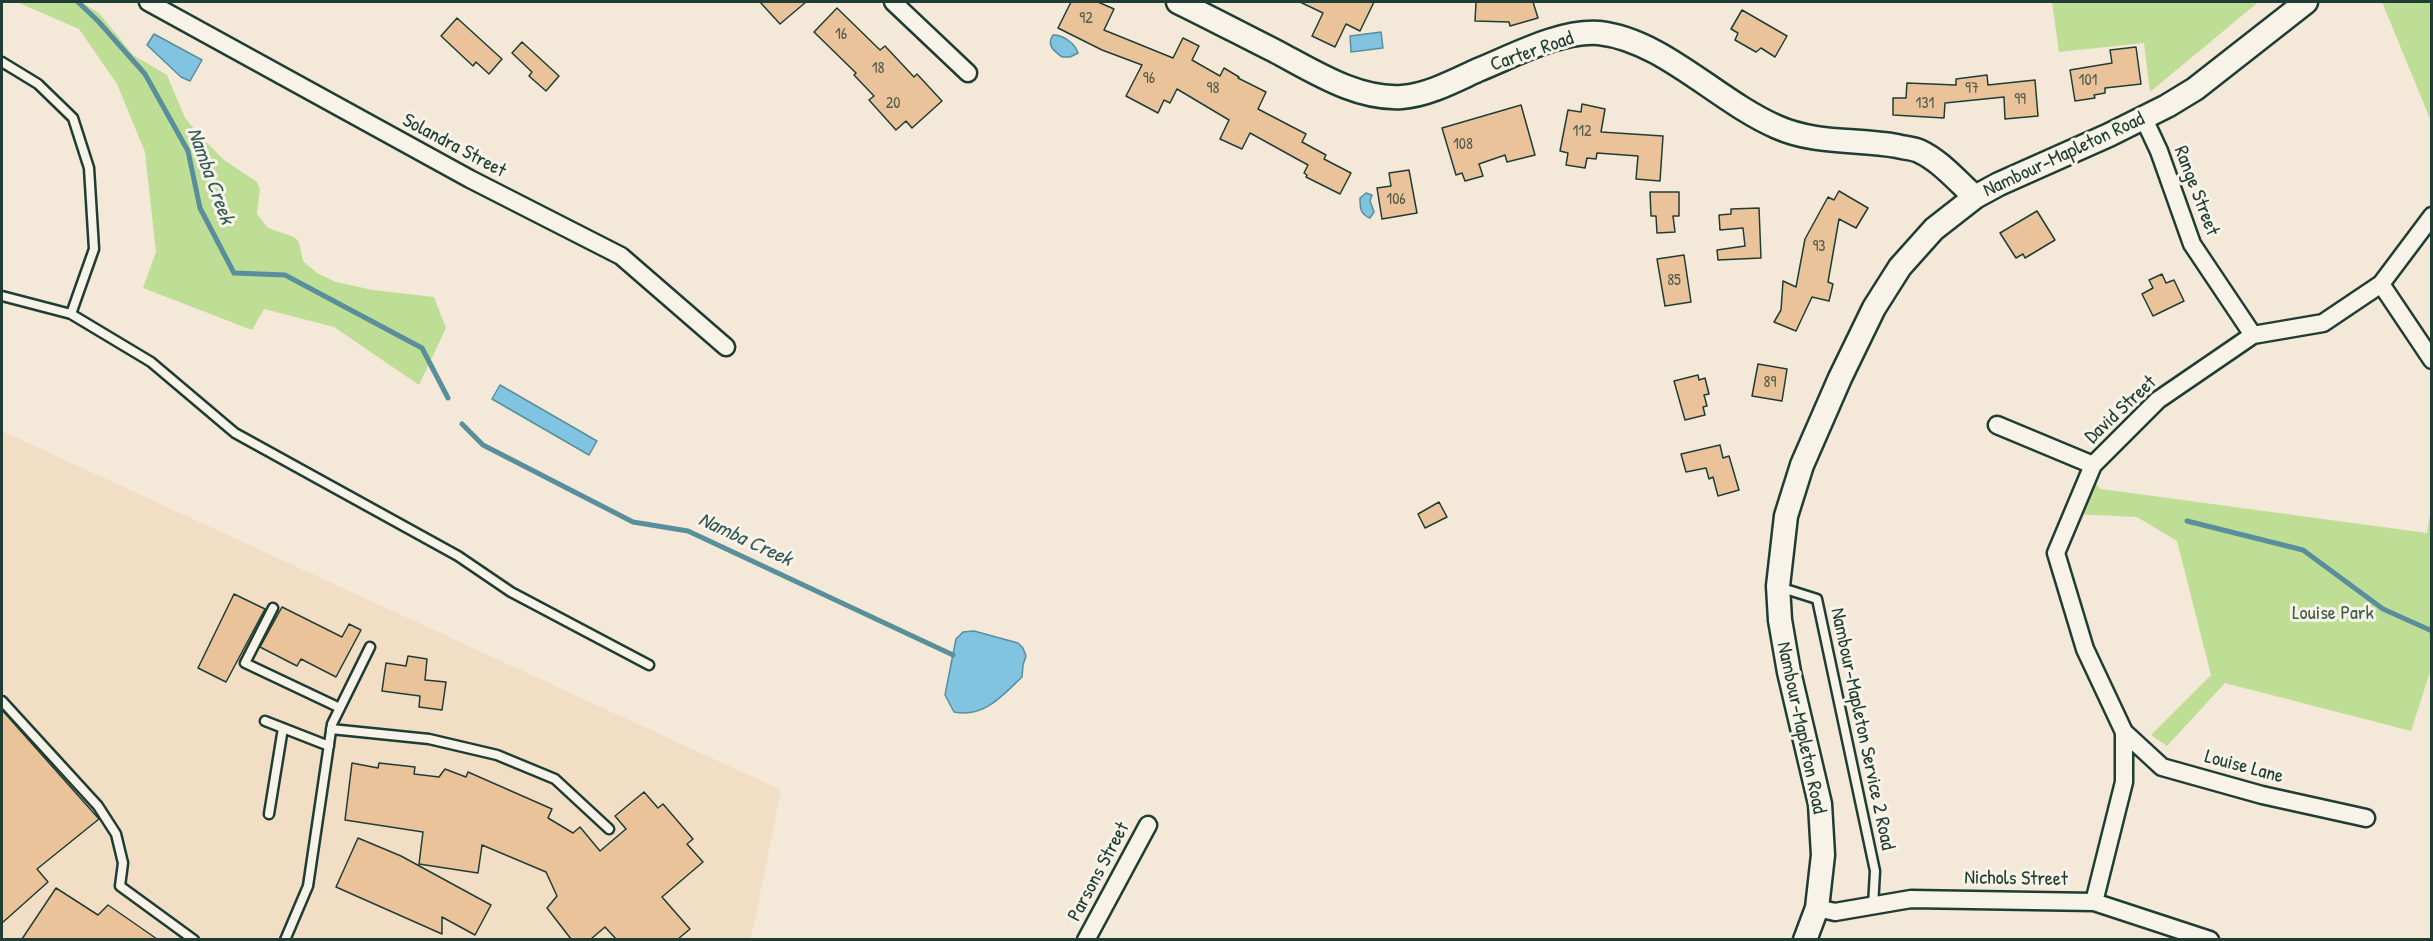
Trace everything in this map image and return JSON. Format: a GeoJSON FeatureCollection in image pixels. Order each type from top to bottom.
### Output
{"type":"FeatureCollection","features":[{"type":"Feature","properties":{"kind":"main road","name":"Carter Road"},"geometry":{"type":"LineString","coordinates":[[1178,2],[1346,86],[1387,96],[1412,95],[1430,90],[1533,47],[1561,38],[1596,33],[1622,37],[1646,45],[1723,98],[1792,134],[1818,139],[1858,140],[1919,151],[1943,168],[1975,197]]}},
{"type":"Feature","properties":{"kind":"main road","name":"Nambour-Mapleton Road"},"geometry":{"type":"LineString","coordinates":[[1805,939],[1817,908],[1823,855],[1820,804],[1789,672],[1780,620],[1778,583],[1786,516],[1802,465],[1874,308],[1900,267],[1934,229],[1975,197],[2024,172],[2144,119],[2195,89],[2306,2]]}},
{"type":"Feature","properties":{"kind":"street","name":"Solandra Street"},"geometry":{"type":"LineString","coordinates":[[148,2],[478,184],[621,256],[726,347]]}},
{"type":"Feature","properties":{"kind":"street"},"geometry":{"type":"LineString","coordinates":[[893,2],[968,73]]}},
{"type":"Feature","properties":{"kind":"street","name":"Range Street"},"geometry":{"type":"LineString","coordinates":[[2144,119],[2159,151],[2192,244],[2253,335]]}},
{"type":"Feature","properties":{"kind":"street","name":"David Street"},"geometry":{"type":"LineString","coordinates":[[2094,902],[2124,782],[2124,732],[2085,649],[2056,553],[2093,465],[2158,400],[2253,335],[2323,323],[2381,284],[2432,216]]}},
{"type":"Feature","properties":{"kind":"street"},"geometry":{"type":"LineString","coordinates":[[2381,284],[2432,360]]}},
{"type":"Feature","properties":{"kind":"street"},"geometry":{"type":"LineString","coordinates":[[1997,424],[2093,465]]}},
{"type":"Feature","properties":{"kind":"street","name":"Louise Lane"},"geometry":{"type":"LineString","coordinates":[[2124,732],[2162,767],[2262,795],[2366,818]]}},
{"type":"Feature","properties":{"kind":"street","name":"Parsons Street"},"geometry":{"type":"LineString","coordinates":[[1086,939],[1148,825]]}},
{"type":"Feature","properties":{"kind":"street","name":"Nichols Street"},"geometry":{"type":"LineString","coordinates":[[1817,908],[1835,912],[1911,899],[2094,902],[2210,939]]}},
{"type":"Feature","properties":{"kind":"lane"},"geometry":{"type":"LineString","coordinates":[[2,62],[38,84],[73,117],[88,168],[94,249],[71,314]]}},
{"type":"Feature","properties":{"kind":"lane"},"geometry":{"type":"LineString","coordinates":[[2,296],[71,314],[151,362],[235,433],[458,556],[512,592],[649,665]]}},
{"type":"Feature","properties":{"kind":"lane","name":"Nambour-Mapleton Service 2 Road"},"geometry":{"type":"LineString","coordinates":[[1778,583],[1817,599],[1875,871],[1873,907]]}},
{"type":"Feature","properties":{"kind":"lane"},"geometry":{"type":"LineString","coordinates":[[273,608],[245,663],[340,708]]}},
{"type":"Feature","properties":{"kind":"lane"},"geometry":{"type":"LineString","coordinates":[[285,939],[308,886],[331,729],[370,647]]}},
{"type":"Feature","properties":{"kind":"lane"},"geometry":{"type":"LineString","coordinates":[[2,700],[98,806],[116,834],[123,862],[120,886],[194,939]]}},
{"type":"Feature","properties":{"kind":"lane"},"geometry":{"type":"LineString","coordinates":[[265,721],[329,746]]}},
{"type":"Feature","properties":{"kind":"lane"},"geometry":{"type":"LineString","coordinates":[[269,814],[283,728]]}},
{"type":"Feature","properties":{"kind":"lane"},"geometry":{"type":"LineString","coordinates":[[331,729],[429,739],[497,755],[555,779],[609,830]]}},
{"type":"Feature","properties":{"kind":"shaded area"},"geometry":{"type":"Polygon","coordinates":[[[2,431],[781,790],[751,939],[2,940],[2,431]]]}},
{"type":"Feature","properties":{"kind":"green space"},"geometry":{"type":"Polygon","coordinates":[[[17,2],[81,2],[99,13],[133,55],[167,75],[185,118],[203,139],[224,160],[257,182],[260,189],[257,214],[268,228],[294,237],[299,242],[303,261],[317,273],[336,282],[373,290],[434,297],[446,328],[419,385],[334,327],[264,309],[252,330],[143,288],[156,252],[145,152],[117,84],[79,29],[17,2]]]}},
{"type":"Feature","properties":{"kind":"green space"},"geometry":{"type":"Polygon","coordinates":[[[2052,2],[2256,2],[2256,4],[2150,92],[2144,43],[2059,52],[2052,2]]]}},
{"type":"Feature","properties":{"kind":"green space"},"geometry":{"type":"Polygon","coordinates":[[[2382,2],[2431,2],[2431,121],[2382,2]]]}},
{"type":"Feature","properties":{"kind":"green space","name":"Louise Park"},"geometry":{"type":"Polygon","coordinates":[[[2091,479],[2101,489],[2427,533],[2431,509],[2431,669],[2411,731],[2225,683],[2167,746],[2151,735],[2211,675],[2177,541],[2137,517],[2073,514],[2091,479]]]}},
{"type":"Feature","properties":{"kind":"water"},"geometry":{"type":"Polygon","coordinates":[[[1381,32],[1383,48],[1351,52],[1350,36],[1381,32]]]}},
{"type":"Feature","properties":{"kind":"water"},"geometry":{"type":"Polygon","coordinates":[[[154,34],[202,60],[190,81],[181,77],[147,45],[154,34]]]}},
{"type":"Feature","properties":{"kind":"water"},"geometry":{"type":"Polygon","coordinates":[[[1053,35],[1068,40],[1078,53],[1070,57],[1062,57],[1051,45],[1053,35]]]}},
{"type":"Feature","properties":{"kind":"water"},"geometry":{"type":"Polygon","coordinates":[[[1366,193],[1372,195],[1370,201],[1374,212],[1370,218],[1362,213],[1361,208],[1360,198],[1366,193]]]}},
{"type":"Feature","properties":{"kind":"water"},"geometry":{"type":"Polygon","coordinates":[[[500,385],[597,441],[589,455],[492,399],[500,385]]]}},
{"type":"Feature","properties":{"kind":"water"},"geometry":{"type":"Polygon","coordinates":[[[974,631],[1018,643],[1026,656],[1022,677],[1000,698],[983,709],[965,713],[954,712],[945,695],[956,639],[963,632],[974,631]]]}},
{"type":"Feature","properties":{"kind":"building"},"geometry":{"type":"Polygon","coordinates":[[[760,2],[806,2],[780,24],[760,2]]]}},
{"type":"Feature","properties":{"kind":"building"},"geometry":{"type":"Polygon","coordinates":[[[1071,2],[1098,2],[1114,9],[1104,30],[1173,58],[1183,38],[1199,46],[1192,60],[1220,76],[1224,68],[1266,92],[1258,109],[1306,134],[1302,142],[1326,155],[1324,159],[1351,173],[1340,194],[1306,177],[1304,173],[1308,165],[1250,133],[1242,149],[1220,139],[1229,120],[1177,89],[1170,103],[1164,100],[1158,113],[1126,96],[1142,65],[1102,50],[1058,28],[1071,2]]]}},
{"type":"Feature","properties":{"kind":"building"},"geometry":{"type":"Polygon","coordinates":[[[1300,2],[1374,2],[1360,31],[1346,24],[1335,47],[1312,36],[1323,13],[1300,2]]]}},
{"type":"Feature","properties":{"kind":"building"},"geometry":{"type":"Polygon","coordinates":[[[1476,2],[1533,2],[1538,18],[1510,26],[1509,22],[1475,21],[1476,2]]]}},
{"type":"Feature","properties":{"kind":"building"},"geometry":{"type":"Polygon","coordinates":[[[837,8],[880,50],[885,46],[914,77],[917,74],[942,101],[912,128],[906,121],[896,130],[869,100],[874,96],[854,75],[856,73],[814,32],[837,8]]]}},
{"type":"Feature","properties":{"kind":"building"},"geometry":{"type":"Polygon","coordinates":[[[1742,10],[1787,36],[1775,57],[1761,48],[1756,52],[1735,40],[1738,33],[1731,29],[1742,10]]]}},
{"type":"Feature","properties":{"kind":"building"},"geometry":{"type":"Polygon","coordinates":[[[457,18],[502,59],[489,74],[476,62],[473,66],[441,36],[457,18]]]}},
{"type":"Feature","properties":{"kind":"building"},"geometry":{"type":"Polygon","coordinates":[[[522,42],[559,76],[546,91],[529,76],[532,72],[512,53],[522,42]]]}},
{"type":"Feature","properties":{"kind":"building"},"geometry":{"type":"Polygon","coordinates":[[[2136,47],[2141,84],[2105,88],[2105,93],[2094,95],[2095,98],[2075,101],[2070,70],[2112,63],[2110,50],[2136,47]]]}},
{"type":"Feature","properties":{"kind":"building"},"geometry":{"type":"Polygon","coordinates":[[[1987,75],[1988,85],[2035,80],[2038,116],[2005,119],[2004,97],[1945,103],[1944,118],[1893,115],[1893,98],[1906,98],[1907,83],[1956,85],[1956,79],[1987,75]]]}},
{"type":"Feature","properties":{"kind":"building"},"geometry":{"type":"Polygon","coordinates":[[[1582,104],[1605,109],[1601,132],[1663,136],[1660,181],[1636,179],[1638,156],[1597,153],[1596,159],[1587,158],[1585,168],[1566,165],[1568,153],[1560,151],[1568,110],[1581,112],[1582,104]]]}},
{"type":"Feature","properties":{"kind":"building"},"geometry":{"type":"Polygon","coordinates":[[[1521,105],[1535,155],[1507,162],[1505,155],[1479,164],[1483,176],[1465,181],[1462,173],[1456,175],[1442,128],[1521,105]]]}},
{"type":"Feature","properties":{"kind":"building"},"geometry":{"type":"Polygon","coordinates":[[[1409,170],[1417,213],[1382,219],[1377,188],[1391,186],[1389,173],[1409,170]]]}},
{"type":"Feature","properties":{"kind":"building"},"geometry":{"type":"Polygon","coordinates":[[[1839,191],[1868,208],[1856,228],[1839,219],[1828,282],[1833,284],[1829,301],[1812,297],[1796,331],[1774,322],[1781,310],[1783,281],[1796,287],[1805,239],[1828,197],[1834,200],[1839,191]]]}},
{"type":"Feature","properties":{"kind":"building"},"geometry":{"type":"Polygon","coordinates":[[[1650,192],[1679,192],[1679,216],[1673,216],[1675,232],[1657,233],[1656,216],[1651,216],[1650,192]]]}},
{"type":"Feature","properties":{"kind":"building"},"geometry":{"type":"Polygon","coordinates":[[[1759,208],[1761,258],[1718,260],[1717,250],[1745,246],[1743,228],[1720,230],[1719,215],[1731,214],[1731,209],[1759,208]]]}},
{"type":"Feature","properties":{"kind":"building"},"geometry":{"type":"Polygon","coordinates":[[[2037,211],[2055,240],[2025,258],[2023,254],[2016,258],[2000,233],[2037,211]]]}},
{"type":"Feature","properties":{"kind":"building"},"geometry":{"type":"Polygon","coordinates":[[[1684,255],[1691,302],[1665,306],[1657,259],[1684,255]]]}},
{"type":"Feature","properties":{"kind":"building"},"geometry":{"type":"Polygon","coordinates":[[[2162,274],[2166,283],[2174,280],[2184,301],[2153,316],[2142,294],[2153,288],[2149,280],[2162,274]]]}},
{"type":"Feature","properties":{"kind":"building"},"geometry":{"type":"Polygon","coordinates":[[[1758,364],[1787,369],[1782,401],[1752,396],[1758,364]]]}},
{"type":"Feature","properties":{"kind":"building"},"geometry":{"type":"Polygon","coordinates":[[[1698,375],[1699,380],[1705,378],[1709,394],[1704,395],[1707,406],[1703,407],[1705,415],[1685,420],[1674,381],[1698,375]]]}},
{"type":"Feature","properties":{"kind":"building"},"geometry":{"type":"Polygon","coordinates":[[[1720,445],[1723,458],[1729,456],[1739,490],[1718,496],[1713,477],[1709,479],[1706,468],[1686,472],[1681,454],[1720,445]]]}},
{"type":"Feature","properties":{"kind":"building"},"geometry":{"type":"Polygon","coordinates":[[[1439,502],[1447,517],[1425,528],[1418,514],[1439,502]]]}},
{"type":"Feature","properties":{"kind":"building"},"geometry":{"type":"Polygon","coordinates":[[[234,594],[265,609],[226,682],[198,668],[234,594]]]}},
{"type":"Feature","properties":{"kind":"building"},"geometry":{"type":"Polygon","coordinates":[[[282,607],[342,637],[349,624],[361,630],[336,677],[301,659],[297,666],[260,647],[282,607]]]}},
{"type":"Feature","properties":{"kind":"building"},"geometry":{"type":"Polygon","coordinates":[[[408,656],[427,659],[425,680],[446,682],[442,710],[419,707],[420,696],[382,691],[386,663],[406,666],[408,656]]]}},
{"type":"Feature","properties":{"kind":"building"},"geometry":{"type":"Polygon","coordinates":[[[2,710],[99,819],[37,869],[48,882],[2,923],[2,710]]]}},
{"type":"Feature","properties":{"kind":"building"},"geometry":{"type":"Polygon","coordinates":[[[352,763],[378,768],[379,763],[415,767],[414,774],[439,777],[445,769],[466,777],[468,772],[552,809],[548,818],[573,833],[580,827],[600,851],[626,829],[615,816],[644,792],[658,808],[663,804],[693,839],[687,844],[703,862],[662,897],[690,929],[678,939],[616,939],[605,927],[591,939],[571,939],[547,908],[557,896],[546,872],[482,845],[478,873],[419,864],[423,832],[345,820],[352,763]]]}},
{"type":"Feature","properties":{"kind":"building"},"geometry":{"type":"Polygon","coordinates":[[[358,838],[401,856],[491,905],[475,935],[442,917],[442,934],[336,887],[358,838]]]}},
{"type":"Feature","properties":{"kind":"building"},"geometry":{"type":"Polygon","coordinates":[[[56,888],[98,915],[108,905],[157,939],[22,939],[56,888]]]}},
{"type":"Feature","properties":{"kind":"waterway","name":"Namba Creek"},"geometry":{"type":"LineString","coordinates":[[78,2],[145,74],[188,151],[200,208],[234,273],[285,275],[422,348],[448,398]]}},
{"type":"Feature","properties":{"kind":"waterway","name":"Namba Creek"},"geometry":{"type":"LineString","coordinates":[[462,424],[483,445],[633,522],[688,531],[953,655]]}},
{"type":"Feature","properties":{"kind":"waterway"},"geometry":{"type":"LineString","coordinates":[[2187,521],[2303,550],[2383,609],[2432,631]]}}]}
